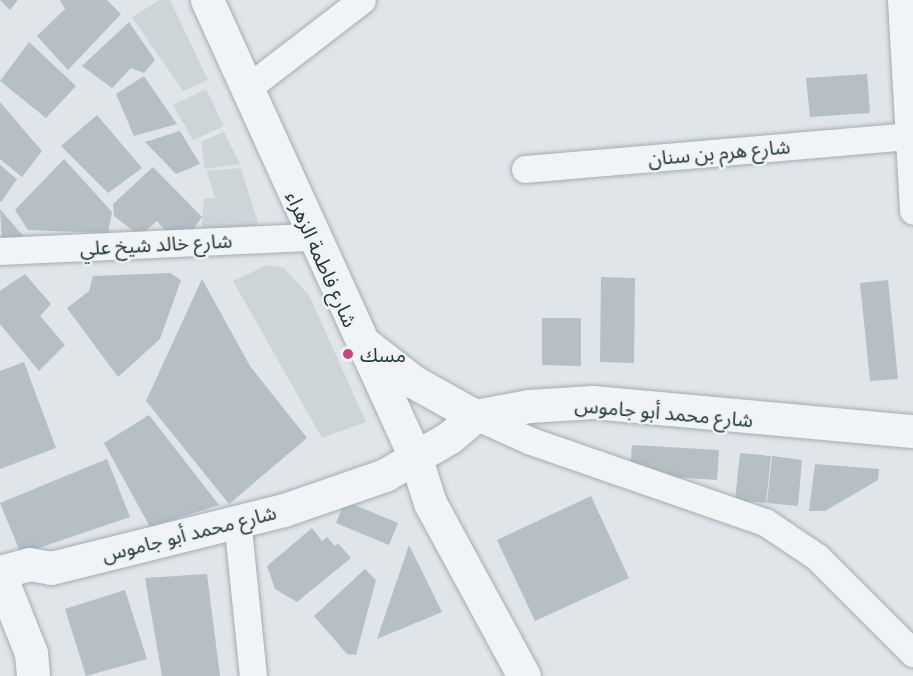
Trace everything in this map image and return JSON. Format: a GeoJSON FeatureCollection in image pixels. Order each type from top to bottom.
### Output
{"type":"FeatureCollection","features":[{"type":"Feature","properties":{"kind":"street","name":"شارع فاطمة الزهراء"},"geometry":{"type":"LineString","coordinates":[[207,0],[357,338],[416,459],[430,503],[524,676]]}},
{"type":"Feature","properties":{"kind":"street"},"geometry":{"type":"LineString","coordinates":[[246,89],[362,0]]}},
{"type":"Feature","properties":{"kind":"street"},"geometry":{"type":"LineString","coordinates":[[901,0],[913,211]]}},
{"type":"Feature","properties":{"kind":"street","name":"شارع هرم بن سنان"},"geometry":{"type":"LineString","coordinates":[[525,169],[910,136]]}},
{"type":"Feature","properties":{"kind":"street","name":"شارع خالد شيخ علي"},"geometry":{"type":"LineString","coordinates":[[0,251],[312,237]]}},
{"type":"Feature","properties":{"kind":"street"},"geometry":{"type":"LineString","coordinates":[[357,338],[414,382],[475,416],[531,441],[765,522],[817,557],[913,653]]}},
{"type":"Feature","properties":{"kind":"street","name":"شارع محمد أبو جاموس"},"geometry":{"type":"LineString","coordinates":[[2,593],[51,568],[372,481],[416,459],[475,416],[592,402],[913,431]]}},
{"type":"Feature","properties":{"kind":"street"},"geometry":{"type":"LineString","coordinates":[[237,519],[253,676]]}},
{"type":"Feature","properties":{"kind":"street"},"geometry":{"type":"LineString","coordinates":[[2,593],[28,676]]}},
{"type":"Feature","properties":{"kind":"street"},"geometry":{"type":"LineString","coordinates":[[2,593],[33,676]]}},
{"type":"Feature","properties":{"kind":"shaded area"},"geometry":{"type":"Polygon","coordinates":[[[160,0],[170,0],[208,80],[183,91],[132,17],[160,0]]]}},
{"type":"Feature","properties":{"kind":"shaded area"},"geometry":{"type":"Polygon","coordinates":[[[206,89],[224,126],[193,140],[173,105],[206,89]]]}},
{"type":"Feature","properties":{"kind":"shaded area"},"geometry":{"type":"Polygon","coordinates":[[[224,132],[240,164],[205,169],[201,142],[224,132]]]}},
{"type":"Feature","properties":{"kind":"shaded area"},"geometry":{"type":"Polygon","coordinates":[[[241,168],[258,223],[250,233],[201,237],[204,199],[215,198],[207,171],[241,168]]]}},
{"type":"Feature","properties":{"kind":"shaded area"},"geometry":{"type":"Polygon","coordinates":[[[267,265],[284,268],[309,295],[366,422],[322,438],[233,281],[267,265]]]}},
{"type":"Feature","properties":{"kind":"building"},"geometry":{"type":"Polygon","coordinates":[[[0,0],[18,0],[10,10],[0,0]]]}},
{"type":"Feature","properties":{"kind":"building"},"geometry":{"type":"Polygon","coordinates":[[[60,0],[107,0],[121,14],[68,70],[37,36],[65,9],[60,0]]]}},
{"type":"Feature","properties":{"kind":"building"},"geometry":{"type":"Polygon","coordinates":[[[129,22],[155,60],[144,73],[131,68],[112,88],[82,66],[129,22]]]}},
{"type":"Feature","properties":{"kind":"building"},"geometry":{"type":"Polygon","coordinates":[[[29,42],[76,86],[46,118],[0,81],[29,42]]]}},
{"type":"Feature","properties":{"kind":"building"},"geometry":{"type":"Polygon","coordinates":[[[867,74],[870,113],[810,117],[806,78],[867,74]]]}},
{"type":"Feature","properties":{"kind":"building"},"geometry":{"type":"Polygon","coordinates":[[[144,76],[177,124],[134,136],[116,94],[144,76]]]}},
{"type":"Feature","properties":{"kind":"building"},"geometry":{"type":"Polygon","coordinates":[[[0,102],[42,151],[22,177],[0,159],[0,102]]]}},
{"type":"Feature","properties":{"kind":"building"},"geometry":{"type":"Polygon","coordinates":[[[97,115],[142,168],[108,193],[61,146],[97,115]]]}},
{"type":"Feature","properties":{"kind":"building"},"geometry":{"type":"Polygon","coordinates":[[[180,131],[200,164],[176,174],[145,142],[180,131]]]}},
{"type":"Feature","properties":{"kind":"building"},"geometry":{"type":"Polygon","coordinates":[[[64,159],[112,212],[108,233],[28,230],[15,210],[64,159]]]}},
{"type":"Feature","properties":{"kind":"building"},"geometry":{"type":"Polygon","coordinates":[[[0,165],[17,179],[1,202],[0,201],[0,165]]]}},
{"type":"Feature","properties":{"kind":"building"},"geometry":{"type":"Polygon","coordinates":[[[153,167],[202,217],[189,235],[174,241],[157,221],[140,236],[114,216],[113,204],[153,167]]]}},
{"type":"Feature","properties":{"kind":"building"},"geometry":{"type":"Polygon","coordinates":[[[0,209],[23,236],[2,242],[0,209]]]}},
{"type":"Feature","properties":{"kind":"building"},"geometry":{"type":"Polygon","coordinates":[[[170,273],[181,280],[160,339],[118,377],[67,308],[89,291],[93,276],[170,273]]]}},
{"type":"Feature","properties":{"kind":"building"},"geometry":{"type":"Polygon","coordinates":[[[25,274],[51,304],[40,316],[65,345],[39,371],[0,324],[0,291],[25,274]]]}},
{"type":"Feature","properties":{"kind":"building"},"geometry":{"type":"Polygon","coordinates":[[[601,277],[635,278],[634,363],[600,362],[601,277]]]}},
{"type":"Feature","properties":{"kind":"building"},"geometry":{"type":"Polygon","coordinates":[[[202,279],[250,366],[307,438],[229,504],[146,401],[202,279]]]}},
{"type":"Feature","properties":{"kind":"building"},"geometry":{"type":"Polygon","coordinates":[[[888,280],[898,379],[870,381],[860,283],[888,280]]]}},
{"type":"Feature","properties":{"kind":"building"},"geometry":{"type":"Polygon","coordinates":[[[542,318],[581,318],[581,366],[542,365],[542,318]]]}},
{"type":"Feature","properties":{"kind":"building"},"geometry":{"type":"Polygon","coordinates":[[[24,362],[56,448],[0,469],[0,371],[24,362]]]}},
{"type":"Feature","properties":{"kind":"building"},"geometry":{"type":"Polygon","coordinates":[[[149,415],[219,505],[150,527],[104,443],[149,415]]]}},
{"type":"Feature","properties":{"kind":"building"},"geometry":{"type":"Polygon","coordinates":[[[632,445],[719,450],[717,480],[630,474],[632,445]]]}},
{"type":"Feature","properties":{"kind":"building"},"geometry":{"type":"Polygon","coordinates":[[[740,453],[771,456],[766,503],[735,500],[740,453]]]}},
{"type":"Feature","properties":{"kind":"building"},"geometry":{"type":"Polygon","coordinates":[[[772,456],[802,460],[798,506],[767,503],[772,456]]]}},
{"type":"Feature","properties":{"kind":"building"},"geometry":{"type":"Polygon","coordinates":[[[107,459],[130,517],[21,554],[0,503],[107,459]]]}},
{"type":"Feature","properties":{"kind":"building"},"geometry":{"type":"Polygon","coordinates":[[[815,464],[879,469],[878,480],[825,511],[809,511],[815,464]]]}},
{"type":"Feature","properties":{"kind":"building"},"geometry":{"type":"Polygon","coordinates":[[[591,496],[629,578],[535,621],[497,540],[591,496]]]}},
{"type":"Feature","properties":{"kind":"building"},"geometry":{"type":"Polygon","coordinates":[[[345,501],[398,523],[389,545],[336,523],[345,501]]]}},
{"type":"Feature","properties":{"kind":"building"},"geometry":{"type":"Polygon","coordinates":[[[312,528],[322,541],[327,537],[335,546],[338,543],[351,558],[297,602],[275,589],[267,566],[312,528]]]}},
{"type":"Feature","properties":{"kind":"building"},"geometry":{"type":"Polygon","coordinates":[[[409,545],[442,612],[377,639],[409,545]]]}},
{"type":"Feature","properties":{"kind":"building"},"geometry":{"type":"Polygon","coordinates":[[[365,569],[376,580],[356,655],[347,654],[314,616],[365,569]]]}},
{"type":"Feature","properties":{"kind":"building"},"geometry":{"type":"Polygon","coordinates":[[[207,574],[220,676],[162,676],[145,578],[207,574]]]}},
{"type":"Feature","properties":{"kind":"building"},"geometry":{"type":"Polygon","coordinates":[[[125,590],[147,659],[86,676],[65,609],[125,590]]]}},
{"type":"Feature","properties":{"kind":"place","name":"مسك"},"geometry":{"type":"Point","coordinates":[348,354]}}]}
